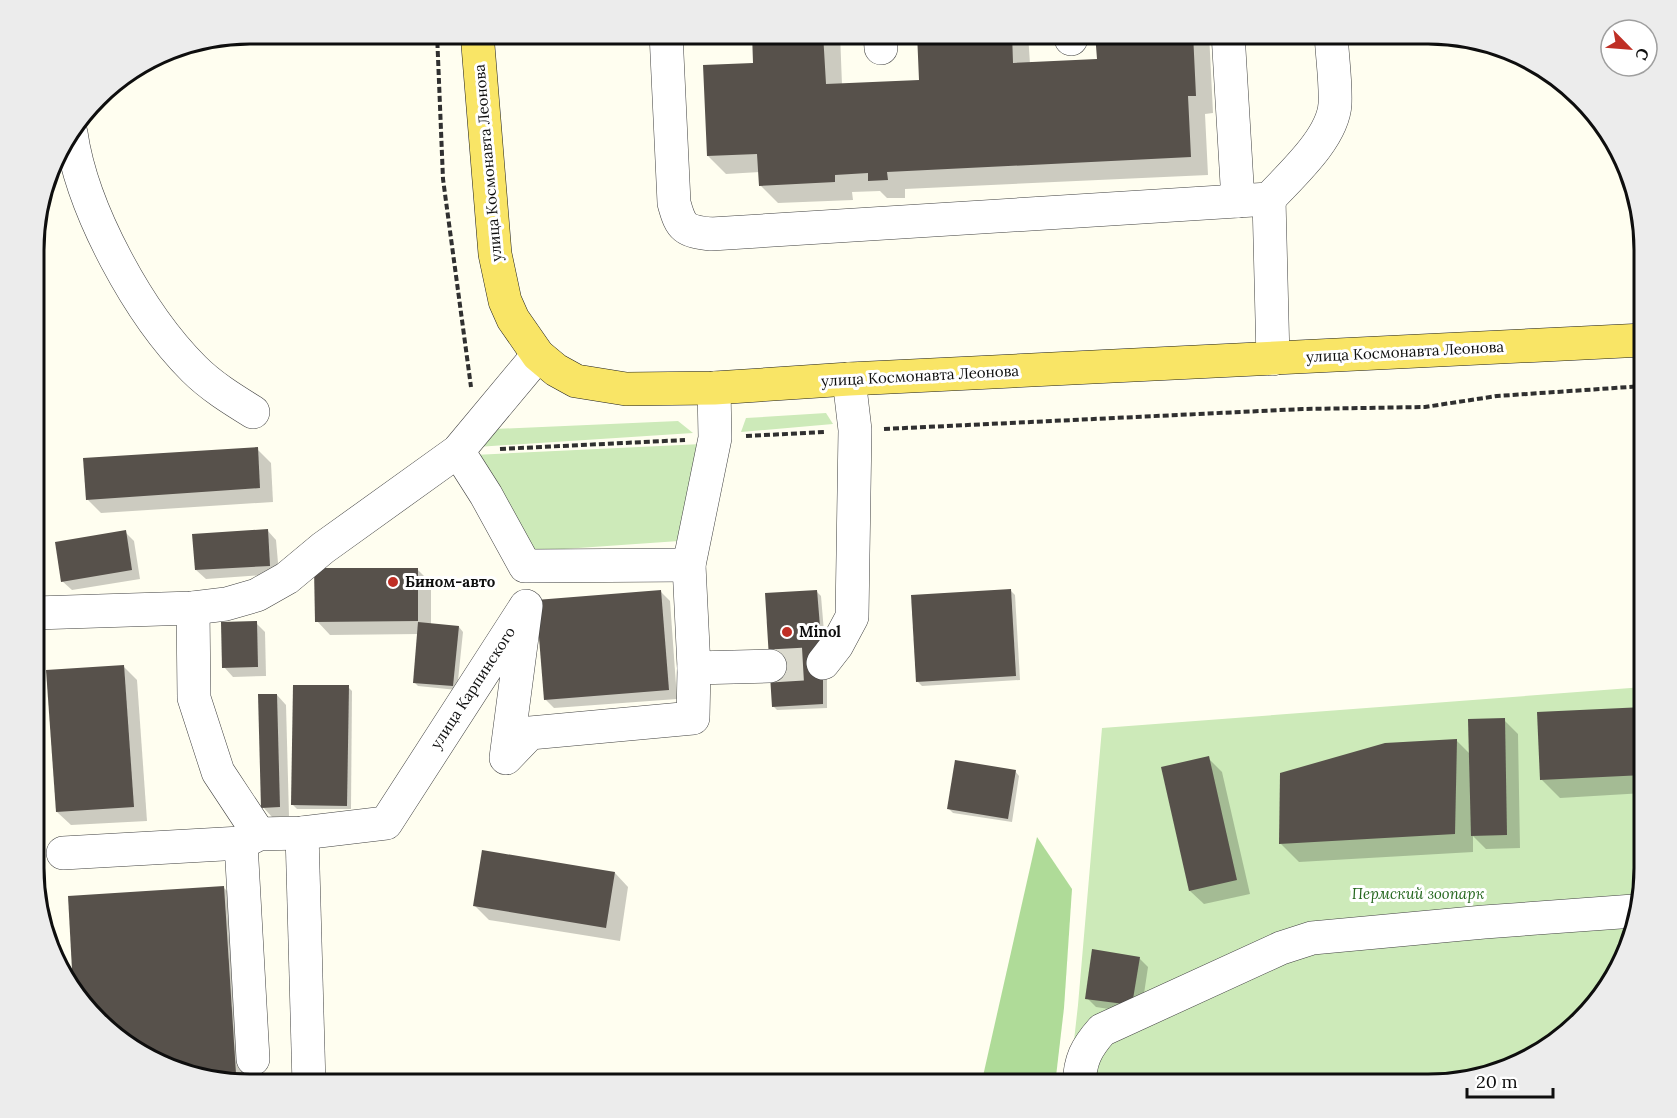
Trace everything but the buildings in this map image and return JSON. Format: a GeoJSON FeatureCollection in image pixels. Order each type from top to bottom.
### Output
{"type":"FeatureCollection","features":[{"type":"Feature","properties":{"kind":"main road","name":"улица Космонавта Леонова"},"geometry":{"type":"LineString","coordinates":[[478,44],[499,274],[505,301],[513,319],[538,355],[556,370],[576,381],[626,389],[714,388],[849,379],[1633,341]]}},
{"type":"Feature","properties":{"kind":"lane"},"geometry":{"type":"LineString","coordinates":[[667,44],[674,203],[679,222],[692,232],[723,233],[1253,200],[1294,172],[1320,140],[1333,117],[1335,104],[1332,44]]}},
{"type":"Feature","properties":{"kind":"lane"},"geometry":{"type":"LineString","coordinates":[[1230,44],[1253,200],[1273,359]]}},
{"type":"Feature","properties":{"kind":"lane"},"geometry":{"type":"LineString","coordinates":[[73,143],[81,176],[96,219],[147,313],[194,369],[216,388],[253,412]]}},
{"type":"Feature","properties":{"kind":"lane"},"geometry":{"type":"LineString","coordinates":[[44,613],[193,608],[226,604],[257,595],[277,584],[466,440],[538,355]]}},
{"type":"Feature","properties":{"kind":"lane"},"geometry":{"type":"LineString","coordinates":[[823,663],[837,645],[852,617],[855,430],[849,379]]}},
{"type":"Feature","properties":{"kind":"lane"},"geometry":{"type":"LineString","coordinates":[[466,440],[486,495],[525,566],[530,733],[693,718],[694,668],[689,565],[715,438],[714,388]]}},
{"type":"Feature","properties":{"kind":"lane"},"geometry":{"type":"LineString","coordinates":[[525,566],[689,565]]}},
{"type":"Feature","properties":{"kind":"lane","name":"улица Карпинского"},"geometry":{"type":"LineString","coordinates":[[302,832],[386,823],[526,606]]}},
{"type":"Feature","properties":{"kind":"lane"},"geometry":{"type":"LineString","coordinates":[[193,608],[194,698],[218,772],[250,838],[253,1059]]}},
{"type":"Feature","properties":{"kind":"lane"},"geometry":{"type":"LineString","coordinates":[[694,668],[770,666]]}},
{"type":"Feature","properties":{"kind":"lane"},"geometry":{"type":"LineString","coordinates":[[63,853],[302,832],[309,1074]]}},
{"type":"Feature","properties":{"kind":"lane"},"geometry":{"type":"LineString","coordinates":[[1079,1074],[1087,1047],[1102,1030],[1281,948],[1312,938],[1629,911]]}},
{"type":"Feature","properties":{"kind":"path"},"geometry":{"type":"LineString","coordinates":[[437,44],[443,178],[466,440],[715,438],[1303,409],[1425,407],[1497,396],[1633,387]]}},
{"type":"Feature","properties":{"kind":"green space"},"geometry":{"type":"Polygon","coordinates":[[[826,413],[833,424],[741,432],[746,418],[826,413]]]}},
{"type":"Feature","properties":{"kind":"green space"},"geometry":{"type":"Polygon","coordinates":[[[678,421],[693,433],[477,447],[495,429],[678,421]]]}},
{"type":"Feature","properties":{"kind":"green space"},"geometry":{"type":"Polygon","coordinates":[[[702,444],[679,541],[535,551],[474,455],[702,444]]]}},
{"type":"Feature","properties":{"kind":"green space","name":"Пермский зоопарк"},"geometry":{"type":"Polygon","coordinates":[[[1633,688],[1633,882],[1630,909],[1623,935],[1599,983],[1563,1023],[1530,1047],[1494,1064],[1468,1071],[1441,1074],[1070,1074],[1102,728],[1633,688]]]}},
{"type":"Feature","properties":{"kind":"green space"},"geometry":{"type":"Polygon","coordinates":[[[1037,837],[1072,889],[1064,1008],[1056,1074],[983,1074],[1037,837]]]}},
{"type":"Feature","properties":{"kind":"tunnel"},"geometry":{"type":"LineString","coordinates":[[770,666],[823,663]]}},
{"type":"Feature","properties":{"kind":"place","name":"Бином-авто"},"geometry":{"type":"Point","coordinates":[393,582]}},
{"type":"Feature","properties":{"kind":"place","name":"Minol"},"geometry":{"type":"Point","coordinates":[787,632]}}]}
